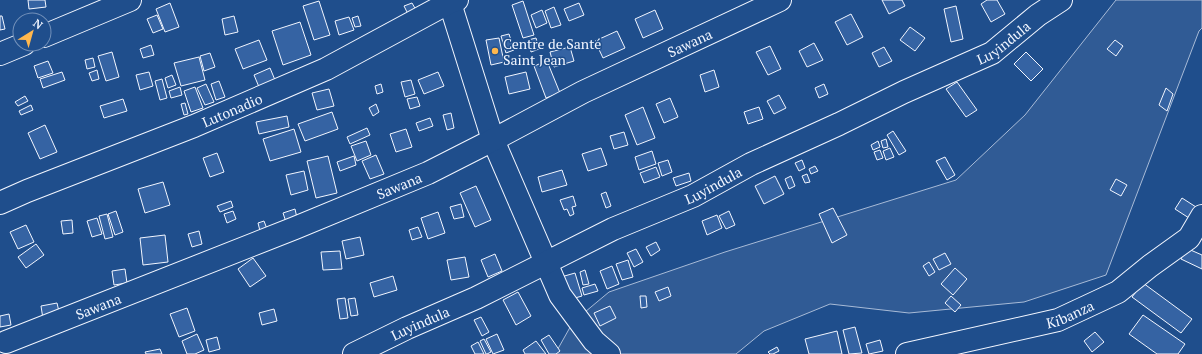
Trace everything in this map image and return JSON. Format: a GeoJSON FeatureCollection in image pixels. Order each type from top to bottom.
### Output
{"type":"FeatureCollection","features":[{"type":"Feature","properties":{"kind":"street"},"geometry":{"type":"LineString","coordinates":[[52,33],[130,0]]}},
{"type":"Feature","properties":{"kind":"street","name":"Sawana"},"geometry":{"type":"LineString","coordinates":[[6,342],[309,223],[428,173],[583,92],[780,0]]}},
{"type":"Feature","properties":{"kind":"street","name":"Luyindula"},"geometry":{"type":"LineString","coordinates":[[354,354],[407,328],[476,298],[613,229],[693,196],[751,164],[839,124],[904,92],[992,53],[1038,15],[1061,0]]}},
{"type":"Feature","properties":{"kind":"street"},"geometry":{"type":"LineString","coordinates":[[452,1],[493,140],[560,295],[594,341],[609,354]]}},
{"type":"Feature","properties":{"kind":"street","name":"Lutonadio"},"geometry":{"type":"LineString","coordinates":[[0,203],[194,126],[326,69],[452,1]]}},
{"type":"Feature","properties":{"kind":"street"},"geometry":{"type":"LineString","coordinates":[[0,54],[12,49]]}},
{"type":"Feature","properties":{"kind":"street","name":"Kibanza"},"geometry":{"type":"LineString","coordinates":[[907,354],[1058,320],[1118,292],[1150,266],[1189,238],[1202,216]]}},
{"type":"Feature","properties":{"kind":"shaded area"},"geometry":{"type":"Polygon","coordinates":[[[1116,0],[1202,0],[1202,28],[1199,31],[1106,275],[1024,302],[909,313],[830,304],[764,331],[736,354],[555,354],[573,322],[609,292],[725,252],[956,180],[1025,115],[1116,0]]]}},
{"type":"Feature","properties":{"kind":"building"},"geometry":{"type":"Polygon","coordinates":[[[28,0],[45,0],[46,7],[29,9],[28,0]]]}},
{"type":"Feature","properties":{"kind":"building"},"geometry":{"type":"Polygon","coordinates":[[[882,0],[902,0],[905,6],[889,14],[882,0]]]}},
{"type":"Feature","properties":{"kind":"building"},"geometry":{"type":"Polygon","coordinates":[[[987,0],[997,0],[1005,14],[991,22],[981,4],[987,0]]]}},
{"type":"Feature","properties":{"kind":"building"},"geometry":{"type":"Polygon","coordinates":[[[319,1],[330,35],[314,40],[303,6],[319,1]]]}},
{"type":"Feature","properties":{"kind":"building"},"geometry":{"type":"Polygon","coordinates":[[[523,1],[534,35],[523,38],[512,5],[523,1]]]}},
{"type":"Feature","properties":{"kind":"building"},"geometry":{"type":"Polygon","coordinates":[[[170,3],[179,27],[165,32],[156,9],[170,3]]]}},
{"type":"Feature","properties":{"kind":"building"},"geometry":{"type":"Polygon","coordinates":[[[412,3],[416,10],[408,14],[404,6],[412,3]]]}},
{"type":"Feature","properties":{"kind":"building"},"geometry":{"type":"Polygon","coordinates":[[[579,3],[584,15],[569,21],[564,9],[579,3]]]}},
{"type":"Feature","properties":{"kind":"building"},"geometry":{"type":"Polygon","coordinates":[[[956,6],[963,39],[951,42],[944,9],[956,6]]]}},
{"type":"Feature","properties":{"kind":"building"},"geometry":{"type":"Polygon","coordinates":[[[554,7],[561,25],[551,28],[545,11],[554,7]]]}},
{"type":"Feature","properties":{"kind":"building"},"geometry":{"type":"Polygon","coordinates":[[[542,10],[547,23],[536,28],[531,15],[542,10]]]}},
{"type":"Feature","properties":{"kind":"building"},"geometry":{"type":"Polygon","coordinates":[[[655,10],[663,29],[643,38],[635,19],[655,10]]]}},
{"type":"Feature","properties":{"kind":"building"},"geometry":{"type":"Polygon","coordinates":[[[851,14],[863,37],[847,45],[835,22],[851,14]]]}},
{"type":"Feature","properties":{"kind":"building"},"geometry":{"type":"Polygon","coordinates":[[[157,15],[163,29],[153,33],[147,19],[157,15]]]}},
{"type":"Feature","properties":{"kind":"building"},"geometry":{"type":"Polygon","coordinates":[[[0,16],[2,16],[5,29],[0,30],[0,16]]]}},
{"type":"Feature","properties":{"kind":"building"},"geometry":{"type":"Polygon","coordinates":[[[234,16],[238,32],[225,35],[222,19],[234,16]]]}},
{"type":"Feature","properties":{"kind":"building"},"geometry":{"type":"Polygon","coordinates":[[[358,16],[361,26],[355,27],[352,18],[358,16]]]}},
{"type":"Feature","properties":{"kind":"building"},"geometry":{"type":"Polygon","coordinates":[[[349,17],[354,30],[339,35],[335,21],[349,17]]]}},
{"type":"Feature","properties":{"kind":"building"},"geometry":{"type":"Polygon","coordinates":[[[300,22],[311,55],[283,65],[272,31],[300,22]]]}},
{"type":"Feature","properties":{"kind":"building"},"geometry":{"type":"Polygon","coordinates":[[[910,27],[925,38],[915,51],[900,40],[910,27]]]}},
{"type":"Feature","properties":{"kind":"building"},"geometry":{"type":"Polygon","coordinates":[[[617,31],[625,48],[603,58],[595,41],[617,31]]]}},
{"type":"Feature","properties":{"kind":"building"},"geometry":{"type":"Polygon","coordinates":[[[509,34],[514,50],[506,53],[501,36],[509,34]]]}},
{"type":"Feature","properties":{"kind":"building","name":"Centre de Santé Saint Jean"},"geometry":{"type":"Polygon","coordinates":[[[499,38],[504,62],[491,65],[486,40],[499,38]]]}},
{"type":"Feature","properties":{"kind":"building"},"geometry":{"type":"Polygon","coordinates":[[[536,38],[539,49],[531,52],[528,40],[536,38]]]}},
{"type":"Feature","properties":{"kind":"building"},"geometry":{"type":"Polygon","coordinates":[[[259,40],[267,60],[243,69],[235,49],[259,40]]]}},
{"type":"Feature","properties":{"kind":"building"},"geometry":{"type":"Polygon","coordinates":[[[1115,40],[1123,46],[1116,56],[1107,49],[1115,40]]]}},
{"type":"Feature","properties":{"kind":"building"},"geometry":{"type":"Polygon","coordinates":[[[814,43],[823,60],[807,67],[799,51],[814,43]]]}},
{"type":"Feature","properties":{"kind":"building"},"geometry":{"type":"Polygon","coordinates":[[[151,45],[154,55],[143,58],[140,49],[151,45]]]}},
{"type":"Feature","properties":{"kind":"building"},"geometry":{"type":"Polygon","coordinates":[[[770,46],[781,69],[768,75],[756,52],[770,46]]]}},
{"type":"Feature","properties":{"kind":"building"},"geometry":{"type":"Polygon","coordinates":[[[570,47],[574,61],[554,67],[550,52],[570,47]]]}},
{"type":"Feature","properties":{"kind":"building"},"geometry":{"type":"Polygon","coordinates":[[[884,47],[892,61],[879,67],[872,53],[884,47]]]}},
{"type":"Feature","properties":{"kind":"building"},"geometry":{"type":"Polygon","coordinates":[[[112,52],[119,77],[106,81],[98,56],[112,52]]]}},
{"type":"Feature","properties":{"kind":"building"},"geometry":{"type":"Polygon","coordinates":[[[1026,52],[1043,69],[1031,81],[1014,64],[1026,52]]]}},
{"type":"Feature","properties":{"kind":"building"},"geometry":{"type":"Polygon","coordinates":[[[210,53],[215,67],[204,71],[200,56],[210,53]]]}},
{"type":"Feature","properties":{"kind":"building"},"geometry":{"type":"Polygon","coordinates":[[[199,57],[205,80],[181,86],[174,63],[199,57]]]}},
{"type":"Feature","properties":{"kind":"building"},"geometry":{"type":"Polygon","coordinates":[[[93,58],[95,67],[87,69],[85,60],[93,58]]]}},
{"type":"Feature","properties":{"kind":"building"},"geometry":{"type":"Polygon","coordinates":[[[48,61],[53,73],[38,78],[34,66],[48,61]]]}},
{"type":"Feature","properties":{"kind":"building"},"geometry":{"type":"Polygon","coordinates":[[[547,61],[560,93],[546,98],[534,66],[547,61]]]}},
{"type":"Feature","properties":{"kind":"building"},"geometry":{"type":"Polygon","coordinates":[[[270,68],[275,80],[259,87],[254,75],[270,68]]]}},
{"type":"Feature","properties":{"kind":"building"},"geometry":{"type":"Polygon","coordinates":[[[97,70],[99,79],[92,81],[89,73],[97,70]]]}},
{"type":"Feature","properties":{"kind":"building"},"geometry":{"type":"Polygon","coordinates":[[[714,70],[719,87],[705,92],[700,75],[714,70]]]}},
{"type":"Feature","properties":{"kind":"building"},"geometry":{"type":"Polygon","coordinates":[[[62,72],[65,80],[43,88],[40,79],[62,72]]]}},
{"type":"Feature","properties":{"kind":"building"},"geometry":{"type":"Polygon","coordinates":[[[149,72],[153,86],[140,90],[136,75],[149,72]]]}},
{"type":"Feature","properties":{"kind":"building"},"geometry":{"type":"Polygon","coordinates":[[[438,72],[444,86],[424,94],[418,80],[438,72]]]}},
{"type":"Feature","properties":{"kind":"building"},"geometry":{"type":"Polygon","coordinates":[[[526,72],[530,89],[509,94],[505,77],[526,72]]]}},
{"type":"Feature","properties":{"kind":"building"},"geometry":{"type":"Polygon","coordinates":[[[172,75],[176,85],[168,88],[165,78],[172,75]]]}},
{"type":"Feature","properties":{"kind":"building"},"geometry":{"type":"Polygon","coordinates":[[[162,79],[167,98],[160,100],[155,81],[162,79]]]}},
{"type":"Feature","properties":{"kind":"building"},"geometry":{"type":"Polygon","coordinates":[[[411,80],[415,94],[405,97],[401,82],[411,80]]]}},
{"type":"Feature","properties":{"kind":"building"},"geometry":{"type":"Polygon","coordinates":[[[219,81],[225,97],[216,100],[211,84],[219,81]]]}},
{"type":"Feature","properties":{"kind":"building"},"geometry":{"type":"Polygon","coordinates":[[[957,82],[977,110],[966,117],[946,89],[957,82]]]}},
{"type":"Feature","properties":{"kind":"building"},"geometry":{"type":"Polygon","coordinates":[[[206,84],[214,102],[205,105],[197,88],[206,84]]]}},
{"type":"Feature","properties":{"kind":"building"},"geometry":{"type":"Polygon","coordinates":[[[381,84],[383,92],[377,94],[375,86],[381,84]]]}},
{"type":"Feature","properties":{"kind":"building"},"geometry":{"type":"Polygon","coordinates":[[[824,84],[828,94],[819,98],[815,88],[824,84]]]}},
{"type":"Feature","properties":{"kind":"building"},"geometry":{"type":"Polygon","coordinates":[[[180,87],[182,95],[171,98],[169,91],[180,87]]]}},
{"type":"Feature","properties":{"kind":"building"},"geometry":{"type":"Polygon","coordinates":[[[195,87],[203,108],[191,112],[184,91],[195,87]]]}},
{"type":"Feature","properties":{"kind":"building"},"geometry":{"type":"Polygon","coordinates":[[[1166,88],[1173,94],[1167,111],[1159,105],[1166,88]]]}},
{"type":"Feature","properties":{"kind":"building"},"geometry":{"type":"Polygon","coordinates":[[[329,89],[334,106],[317,110],[312,93],[329,89]]]}},
{"type":"Feature","properties":{"kind":"building"},"geometry":{"type":"Polygon","coordinates":[[[779,95],[786,108],[774,114],[767,101],[779,95]]]}},
{"type":"Feature","properties":{"kind":"building"},"geometry":{"type":"Polygon","coordinates":[[[25,96],[28,101],[18,106],[15,102],[25,96]]]}},
{"type":"Feature","properties":{"kind":"building"},"geometry":{"type":"Polygon","coordinates":[[[417,97],[420,106],[410,109],[407,99],[417,97]]]}},
{"type":"Feature","properties":{"kind":"building"},"geometry":{"type":"Polygon","coordinates":[[[670,98],[678,117],[664,123],[656,104],[670,98]]]}},
{"type":"Feature","properties":{"kind":"building"},"geometry":{"type":"Polygon","coordinates":[[[123,99],[127,111],[104,118],[100,106],[123,99]]]}},
{"type":"Feature","properties":{"kind":"building"},"geometry":{"type":"Polygon","coordinates":[[[185,103],[188,114],[184,115],[181,104],[185,103]]]}},
{"type":"Feature","properties":{"kind":"building"},"geometry":{"type":"Polygon","coordinates":[[[376,104],[379,112],[373,116],[369,108],[376,104]]]}},
{"type":"Feature","properties":{"kind":"building"},"geometry":{"type":"Polygon","coordinates":[[[31,105],[33,110],[21,115],[19,111],[31,105]]]}},
{"type":"Feature","properties":{"kind":"building"},"geometry":{"type":"Polygon","coordinates":[[[643,107],[655,138],[637,145],[625,115],[643,107]]]}},
{"type":"Feature","properties":{"kind":"building"},"geometry":{"type":"Polygon","coordinates":[[[759,107],[763,119],[748,124],[744,112],[759,107]]]}},
{"type":"Feature","properties":{"kind":"building"},"geometry":{"type":"Polygon","coordinates":[[[332,112],[338,129],[305,141],[298,124],[332,112]]]}},
{"type":"Feature","properties":{"kind":"building"},"geometry":{"type":"Polygon","coordinates":[[[451,113],[454,128],[447,130],[443,115],[451,113]]]}},
{"type":"Feature","properties":{"kind":"building"},"geometry":{"type":"Polygon","coordinates":[[[287,116],[289,127],[259,134],[256,122],[287,116]]]}},
{"type":"Feature","properties":{"kind":"building"},"geometry":{"type":"Polygon","coordinates":[[[430,118],[433,126],[419,131],[416,123],[430,118]]]}},
{"type":"Feature","properties":{"kind":"building"},"geometry":{"type":"Polygon","coordinates":[[[45,125],[57,152],[40,159],[28,133],[45,125]]]}},
{"type":"Feature","properties":{"kind":"building"},"geometry":{"type":"Polygon","coordinates":[[[367,128],[370,135],[350,144],[347,137],[367,128]]]}},
{"type":"Feature","properties":{"kind":"building"},"geometry":{"type":"Polygon","coordinates":[[[294,129],[301,152],[270,161],[263,139],[294,129]]]}},
{"type":"Feature","properties":{"kind":"building"},"geometry":{"type":"Polygon","coordinates":[[[406,129],[412,147],[396,152],[390,134],[406,129]]]}},
{"type":"Feature","properties":{"kind":"building"},"geometry":{"type":"Polygon","coordinates":[[[893,131],[906,151],[899,155],[887,135],[893,131]]]}},
{"type":"Feature","properties":{"kind":"building"},"geometry":{"type":"Polygon","coordinates":[[[624,132],[628,145],[614,149],[610,136],[624,132]]]}},
{"type":"Feature","properties":{"kind":"building"},"geometry":{"type":"Polygon","coordinates":[[[886,139],[888,147],[883,148],[881,141],[886,139]]]}},
{"type":"Feature","properties":{"kind":"building"},"geometry":{"type":"Polygon","coordinates":[[[366,141],[371,155],[357,161],[351,146],[366,141]]]}},
{"type":"Feature","properties":{"kind":"building"},"geometry":{"type":"Polygon","coordinates":[[[878,141],[880,147],[873,150],[871,145],[878,141]]]}},
{"type":"Feature","properties":{"kind":"building"},"geometry":{"type":"Polygon","coordinates":[[[601,148],[607,165],[588,171],[582,154],[601,148]]]}},
{"type":"Feature","properties":{"kind":"building"},"geometry":{"type":"Polygon","coordinates":[[[890,148],[894,157],[886,160],[883,151],[890,148]]]}},
{"type":"Feature","properties":{"kind":"building"},"geometry":{"type":"Polygon","coordinates":[[[880,150],[883,158],[877,160],[874,152],[880,150]]]}},
{"type":"Feature","properties":{"kind":"building"},"geometry":{"type":"Polygon","coordinates":[[[652,151],[656,164],[639,170],[635,157],[652,151]]]}},
{"type":"Feature","properties":{"kind":"building"},"geometry":{"type":"Polygon","coordinates":[[[217,153],[224,172],[210,177],[203,158],[217,153]]]}},
{"type":"Feature","properties":{"kind":"building"},"geometry":{"type":"Polygon","coordinates":[[[376,155],[384,174],[370,179],[362,161],[376,155]]]}},
{"type":"Feature","properties":{"kind":"building"},"geometry":{"type":"Polygon","coordinates":[[[328,156],[337,193],[316,198],[307,161],[328,156]]]}},
{"type":"Feature","properties":{"kind":"building"},"geometry":{"type":"Polygon","coordinates":[[[354,156],[356,165],[340,171],[337,162],[354,156]]]}},
{"type":"Feature","properties":{"kind":"building"},"geometry":{"type":"Polygon","coordinates":[[[945,157],[955,175],[947,180],[936,161],[945,157]]]}},
{"type":"Feature","properties":{"kind":"building"},"geometry":{"type":"Polygon","coordinates":[[[668,160],[672,172],[662,176],[658,163],[668,160]]]}},
{"type":"Feature","properties":{"kind":"building"},"geometry":{"type":"Polygon","coordinates":[[[802,160],[805,168],[799,171],[795,163],[802,160]]]}},
{"type":"Feature","properties":{"kind":"building"},"geometry":{"type":"Polygon","coordinates":[[[815,166],[818,171],[811,174],[809,169],[815,166]]]}},
{"type":"Feature","properties":{"kind":"building"},"geometry":{"type":"Polygon","coordinates":[[[656,167],[660,177],[644,183],[640,173],[656,167]]]}},
{"type":"Feature","properties":{"kind":"building"},"geometry":{"type":"Polygon","coordinates":[[[562,170],[567,185],[542,192],[538,177],[562,170]]]}},
{"type":"Feature","properties":{"kind":"building"},"geometry":{"type":"Polygon","coordinates":[[[304,171],[308,190],[291,195],[286,175],[304,171]]]}},
{"type":"Feature","properties":{"kind":"building"},"geometry":{"type":"Polygon","coordinates":[[[689,173],[691,181],[676,186],[673,178],[689,173]]]}},
{"type":"Feature","properties":{"kind":"building"},"geometry":{"type":"Polygon","coordinates":[[[807,174],[810,182],[805,183],[802,176],[807,174]]]}},
{"type":"Feature","properties":{"kind":"building"},"geometry":{"type":"Polygon","coordinates":[[[775,176],[784,194],[764,204],[755,186],[775,176]]]}},
{"type":"Feature","properties":{"kind":"building"},"geometry":{"type":"Polygon","coordinates":[[[791,176],[795,186],[789,189],[785,179],[791,176]]]}},
{"type":"Feature","properties":{"kind":"building"},"geometry":{"type":"Polygon","coordinates":[[[1116,179],[1127,185],[1121,196],[1110,190],[1116,179]]]}},
{"type":"Feature","properties":{"kind":"building"},"geometry":{"type":"Polygon","coordinates":[[[163,182],[170,205],[145,213],[138,189],[163,182]]]}},
{"type":"Feature","properties":{"kind":"building"},"geometry":{"type":"Polygon","coordinates":[[[476,186],[491,220],[475,227],[460,193],[476,186]]]}},
{"type":"Feature","properties":{"kind":"building"},"geometry":{"type":"Polygon","coordinates":[[[606,192],[611,206],[606,208],[601,194],[606,192]]]}},
{"type":"Feature","properties":{"kind":"building"},"geometry":{"type":"Polygon","coordinates":[[[573,196],[576,206],[572,207],[574,214],[570,216],[567,209],[564,210],[560,200],[573,196]]]}},
{"type":"Feature","properties":{"kind":"building"},"geometry":{"type":"Polygon","coordinates":[[[1182,198],[1196,207],[1189,218],[1175,209],[1182,198]]]}},
{"type":"Feature","properties":{"kind":"building"},"geometry":{"type":"Polygon","coordinates":[[[231,201],[233,207],[220,212],[217,206],[231,201]]]}},
{"type":"Feature","properties":{"kind":"building"},"geometry":{"type":"Polygon","coordinates":[[[461,204],[464,217],[454,219],[450,207],[461,204]]]}},
{"type":"Feature","properties":{"kind":"building"},"geometry":{"type":"Polygon","coordinates":[[[833,208],[847,235],[832,243],[819,214],[833,208]]]}},
{"type":"Feature","properties":{"kind":"building"},"geometry":{"type":"Polygon","coordinates":[[[295,209],[297,218],[286,222],[283,213],[295,209]]]}},
{"type":"Feature","properties":{"kind":"building"},"geometry":{"type":"Polygon","coordinates":[[[116,211],[123,232],[115,235],[108,214],[116,211]]]}},
{"type":"Feature","properties":{"kind":"building"},"geometry":{"type":"Polygon","coordinates":[[[233,211],[236,219],[227,223],[224,214],[233,211]]]}},
{"type":"Feature","properties":{"kind":"building"},"geometry":{"type":"Polygon","coordinates":[[[729,211],[735,225],[726,229],[719,216],[729,211]]]}},
{"type":"Feature","properties":{"kind":"building"},"geometry":{"type":"Polygon","coordinates":[[[438,212],[445,233],[428,239],[421,218],[438,212]]]}},
{"type":"Feature","properties":{"kind":"building"},"geometry":{"type":"Polygon","coordinates":[[[107,214],[113,237],[105,239],[99,216],[107,214]]]}},
{"type":"Feature","properties":{"kind":"building"},"geometry":{"type":"Polygon","coordinates":[[[717,215],[722,228],[707,235],[702,221],[717,215]]]}},
{"type":"Feature","properties":{"kind":"building"},"geometry":{"type":"Polygon","coordinates":[[[97,218],[102,234],[92,237],[87,221],[97,218]]]}},
{"type":"Feature","properties":{"kind":"building"},"geometry":{"type":"Polygon","coordinates":[[[72,220],[73,233],[63,234],[61,221],[72,220]]]}},
{"type":"Feature","properties":{"kind":"building"},"geometry":{"type":"Polygon","coordinates":[[[264,221],[267,229],[260,231],[258,223],[264,221]]]}},
{"type":"Feature","properties":{"kind":"building"},"geometry":{"type":"Polygon","coordinates":[[[26,225],[34,242],[18,249],[10,232],[26,225]]]}},
{"type":"Feature","properties":{"kind":"building"},"geometry":{"type":"Polygon","coordinates":[[[418,227],[422,237],[412,240],[409,230],[418,227]]]}},
{"type":"Feature","properties":{"kind":"building"},"geometry":{"type":"Polygon","coordinates":[[[199,231],[202,244],[192,247],[188,234],[199,231]]]}},
{"type":"Feature","properties":{"kind":"building"},"geometry":{"type":"Polygon","coordinates":[[[165,235],[168,262],[143,265],[140,238],[165,235]]]}},
{"type":"Feature","properties":{"kind":"building"},"geometry":{"type":"Polygon","coordinates":[[[360,237],[364,255],[346,259],[342,241],[360,237]]]}},
{"type":"Feature","properties":{"kind":"building"},"geometry":{"type":"Polygon","coordinates":[[[656,242],[660,250],[651,256],[646,247],[656,242]]]}},
{"type":"Feature","properties":{"kind":"building"},"geometry":{"type":"Polygon","coordinates":[[[36,244],[44,255],[26,268],[18,257],[36,244]]]}},
{"type":"Feature","properties":{"kind":"building"},"geometry":{"type":"Polygon","coordinates":[[[1186,248],[1202,255],[1202,269],[1181,259],[1186,248]]]}},
{"type":"Feature","properties":{"kind":"building"},"geometry":{"type":"Polygon","coordinates":[[[636,249],[643,262],[634,267],[627,253],[636,249]]]}},
{"type":"Feature","properties":{"kind":"building"},"geometry":{"type":"Polygon","coordinates":[[[340,251],[342,269],[323,270],[321,252],[340,251]]]}},
{"type":"Feature","properties":{"kind":"building"},"geometry":{"type":"Polygon","coordinates":[[[945,253],[951,264],[939,270],[933,259],[945,253]]]}},
{"type":"Feature","properties":{"kind":"building"},"geometry":{"type":"Polygon","coordinates":[[[495,254],[502,271],[488,277],[481,260],[495,254]]]}},
{"type":"Feature","properties":{"kind":"building"},"geometry":{"type":"Polygon","coordinates":[[[465,257],[469,277],[451,280],[447,260],[465,257]]]}},
{"type":"Feature","properties":{"kind":"building"},"geometry":{"type":"Polygon","coordinates":[[[253,258],[266,276],[250,287],[238,269],[253,258]]]}},
{"type":"Feature","properties":{"kind":"building"},"geometry":{"type":"Polygon","coordinates":[[[628,260],[633,277],[622,280],[616,264],[628,260]]]}},
{"type":"Feature","properties":{"kind":"building"},"geometry":{"type":"Polygon","coordinates":[[[929,262],[935,272],[929,276],[923,266],[929,262]]]}},
{"type":"Feature","properties":{"kind":"building"},"geometry":{"type":"Polygon","coordinates":[[[612,266],[619,284],[607,289],[600,271],[612,266]]]}},
{"type":"Feature","properties":{"kind":"building"},"geometry":{"type":"Polygon","coordinates":[[[955,268],[967,279],[953,295],[941,284],[955,268]]]}},
{"type":"Feature","properties":{"kind":"building"},"geometry":{"type":"Polygon","coordinates":[[[125,269],[127,283],[114,285],[112,271],[125,269]]]}},
{"type":"Feature","properties":{"kind":"building"},"geometry":{"type":"Polygon","coordinates":[[[585,270],[589,284],[583,285],[580,272],[585,270]]]}},
{"type":"Feature","properties":{"kind":"building"},"geometry":{"type":"Polygon","coordinates":[[[575,273],[582,296],[568,300],[561,277],[575,273]]]}},
{"type":"Feature","properties":{"kind":"building"},"geometry":{"type":"Polygon","coordinates":[[[393,276],[397,290],[374,297],[370,283],[393,276]]]}},
{"type":"Feature","properties":{"kind":"building"},"geometry":{"type":"Polygon","coordinates":[[[1143,283],[1192,319],[1181,333],[1132,297],[1143,283]]]}},
{"type":"Feature","properties":{"kind":"building"},"geometry":{"type":"Polygon","coordinates":[[[595,284],[598,291],[584,295],[582,288],[595,284]]]}},
{"type":"Feature","properties":{"kind":"building"},"geometry":{"type":"Polygon","coordinates":[[[668,287],[671,296],[659,301],[655,292],[668,287]]]}},
{"type":"Feature","properties":{"kind":"building"},"geometry":{"type":"Polygon","coordinates":[[[518,292],[531,316],[516,325],[503,300],[518,292]]]}},
{"type":"Feature","properties":{"kind":"building"},"geometry":{"type":"Polygon","coordinates":[[[640,296],[646,296],[647,307],[641,308],[640,296]]]}},
{"type":"Feature","properties":{"kind":"building"},"geometry":{"type":"Polygon","coordinates":[[[951,296],[961,305],[955,312],[945,303],[951,296]]]}},
{"type":"Feature","properties":{"kind":"building"},"geometry":{"type":"Polygon","coordinates":[[[345,298],[348,318],[340,319],[337,299],[345,298]]]}},
{"type":"Feature","properties":{"kind":"building"},"geometry":{"type":"Polygon","coordinates":[[[355,298],[358,315],[351,316],[348,299],[355,298]]]}},
{"type":"Feature","properties":{"kind":"building"},"geometry":{"type":"Polygon","coordinates":[[[57,303],[60,316],[43,319],[41,306],[57,303]]]}},
{"type":"Feature","properties":{"kind":"building"},"geometry":{"type":"Polygon","coordinates":[[[610,306],[616,318],[600,326],[594,313],[610,306]]]}},
{"type":"Feature","properties":{"kind":"building"},"geometry":{"type":"Polygon","coordinates":[[[187,308],[195,331],[179,337],[170,314],[187,308]]]}},
{"type":"Feature","properties":{"kind":"building"},"geometry":{"type":"Polygon","coordinates":[[[274,309],[277,321],[262,325],[259,313],[274,309]]]}},
{"type":"Feature","properties":{"kind":"building"},"geometry":{"type":"Polygon","coordinates":[[[9,314],[11,325],[0,327],[0,316],[9,314]]]}},
{"type":"Feature","properties":{"kind":"building"},"geometry":{"type":"Polygon","coordinates":[[[1143,315],[1185,344],[1178,354],[1157,354],[1129,334],[1143,315]]]}},
{"type":"Feature","properties":{"kind":"building"},"geometry":{"type":"Polygon","coordinates":[[[481,317],[489,332],[482,336],[474,320],[481,317]]]}},
{"type":"Feature","properties":{"kind":"building"},"geometry":{"type":"Polygon","coordinates":[[[855,327],[862,353],[849,354],[843,330],[855,327]]]}},
{"type":"Feature","properties":{"kind":"building"},"geometry":{"type":"Polygon","coordinates":[[[837,331],[842,354],[809,354],[805,339],[837,331]]]}},
{"type":"Feature","properties":{"kind":"building"},"geometry":{"type":"Polygon","coordinates":[[[1095,332],[1104,342],[1092,352],[1084,341],[1095,332]]]}},
{"type":"Feature","properties":{"kind":"building"},"geometry":{"type":"Polygon","coordinates":[[[197,334],[204,350],[195,354],[187,354],[182,341],[197,334]]]}},
{"type":"Feature","properties":{"kind":"building"},"geometry":{"type":"Polygon","coordinates":[[[497,334],[504,350],[493,354],[486,339],[497,334]]]}},
{"type":"Feature","properties":{"kind":"building"},"geometry":{"type":"Polygon","coordinates":[[[549,335],[560,351],[556,354],[549,354],[541,340],[549,335]]]}},
{"type":"Feature","properties":{"kind":"building"},"geometry":{"type":"Polygon","coordinates":[[[217,337],[220,349],[209,352],[206,340],[217,337]]]}},
{"type":"Feature","properties":{"kind":"building"},"geometry":{"type":"Polygon","coordinates":[[[484,339],[491,352],[487,354],[480,341],[484,339]]]}},
{"type":"Feature","properties":{"kind":"building"},"geometry":{"type":"Polygon","coordinates":[[[880,340],[883,351],[869,354],[866,344],[880,340]]]}},
{"type":"Feature","properties":{"kind":"building"},"geometry":{"type":"Polygon","coordinates":[[[536,341],[546,354],[525,354],[523,350],[536,341]]]}},
{"type":"Feature","properties":{"kind":"building"},"geometry":{"type":"Polygon","coordinates":[[[478,342],[484,354],[475,354],[471,346],[478,342]]]}},
{"type":"Feature","properties":{"kind":"building"},"geometry":{"type":"Polygon","coordinates":[[[777,347],[779,351],[773,354],[768,352],[777,347]]]}},
{"type":"Feature","properties":{"kind":"building"},"geometry":{"type":"Polygon","coordinates":[[[160,349],[162,354],[146,354],[145,352],[160,349]]]}},
{"type":"Feature","properties":{"kind":"place","name":"Centre de Santé Saint Jean"},"geometry":{"type":"Point","coordinates":[495,51]}}]}
